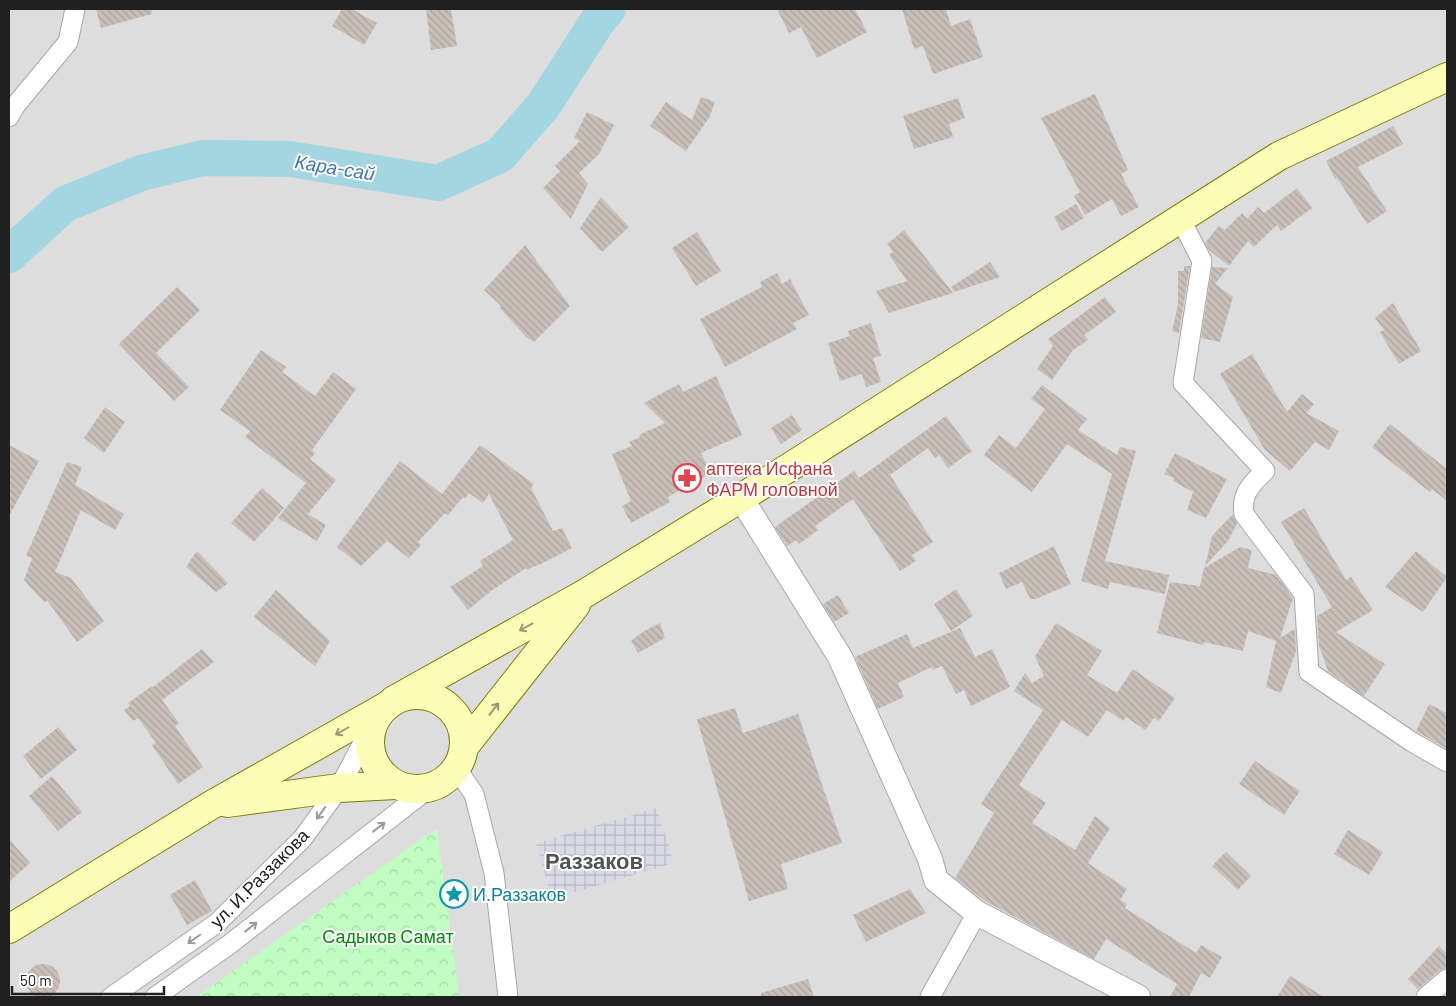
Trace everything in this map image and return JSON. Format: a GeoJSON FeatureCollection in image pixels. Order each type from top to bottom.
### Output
{"type":"FeatureCollection","features":[{"type":"Feature","properties":{"kind":"main road"},"geometry":{"type":"LineString","coordinates":[[396,785],[382,774],[373,760],[370,743],[384,711],[584,594],[741,498],[1279,156],[1447,77]]}},
{"type":"Feature","properties":{"kind":"main road"},"geometry":{"type":"LineString","coordinates":[[213,804],[339,788],[396,785],[418,790],[440,784],[584,594]]}},
{"type":"Feature","properties":{"kind":"main road"},"geometry":{"type":"LineString","coordinates":[[9,929],[213,804],[416,694],[438,699],[456,714],[461,724],[460,758]]}},
{"type":"Feature","properties":{"kind":"street"},"geometry":{"type":"LineString","coordinates":[[9,117],[15,106],[68,42],[75,9]]}},
{"type":"Feature","properties":{"kind":"street"},"geometry":{"type":"LineString","coordinates":[[1180,218],[1202,261],[1183,383],[1265,471],[1248,487],[1243,505],[1244,514],[1304,594],[1309,672],[1412,742],[1447,762]]}},
{"type":"Feature","properties":{"kind":"street"},"geometry":{"type":"LineString","coordinates":[[741,498],[840,657],[930,859],[936,880],[977,913],[1138,997]]}},
{"type":"Feature","properties":{"kind":"street","name":"ул. И.Раззакова"},"geometry":{"type":"LineString","coordinates":[[111,997],[217,923],[303,838],[339,788],[384,711]]}},
{"type":"Feature","properties":{"kind":"street"},"geometry":{"type":"LineString","coordinates":[[460,758],[474,794],[494,873],[508,997]]}},
{"type":"Feature","properties":{"kind":"street","name":"ул. И.Раззакова"},"geometry":{"type":"LineString","coordinates":[[155,997],[230,944],[429,788]]}},
{"type":"Feature","properties":{"kind":"street"},"geometry":{"type":"LineString","coordinates":[[930,997],[977,913]]}},
{"type":"Feature","properties":{"kind":"street"},"geometry":{"type":"LineString","coordinates":[[1426,997],[1447,979]]}},
{"type":"Feature","properties":{"kind":"shaded area","name":"Раззаков"},"geometry":{"type":"Polygon","coordinates":[[[9,9],[1447,9],[1447,997],[9,997],[9,9]]]}},
{"type":"Feature","properties":{"kind":"shaded area"},"geometry":{"type":"Polygon","coordinates":[[[657,808],[674,863],[552,899],[536,843],[657,808]]]}},
{"type":"Feature","properties":{"kind":"green space","name":"Садыков Самат"},"geometry":{"type":"Polygon","coordinates":[[[437,828],[459,997],[196,997],[437,828]]]}},
{"type":"Feature","properties":{"kind":"building"},"geometry":{"type":"Polygon","coordinates":[[[96,9],[151,9],[152,14],[101,28],[96,9]]]}},
{"type":"Feature","properties":{"kind":"building"},"geometry":{"type":"Polygon","coordinates":[[[342,9],[352,9],[377,23],[364,45],[332,26],[342,9]]]}},
{"type":"Feature","properties":{"kind":"building"},"geometry":{"type":"Polygon","coordinates":[[[426,9],[451,9],[457,46],[431,50],[426,9]]]}},
{"type":"Feature","properties":{"kind":"building"},"geometry":{"type":"Polygon","coordinates":[[[777,9],[855,9],[867,32],[817,58],[801,27],[789,33],[777,9]]]}},
{"type":"Feature","properties":{"kind":"building"},"geometry":{"type":"Polygon","coordinates":[[[902,9],[946,9],[951,26],[970,19],[983,57],[933,74],[923,46],[914,49],[902,9]]]}},
{"type":"Feature","properties":{"kind":"building"},"geometry":{"type":"Polygon","coordinates":[[[1095,94],[1128,170],[1121,174],[1139,207],[1121,216],[1112,199],[1085,215],[1074,196],[1080,192],[1041,118],[1095,94]]]}},
{"type":"Feature","properties":{"kind":"building"},"geometry":{"type":"Polygon","coordinates":[[[701,97],[715,102],[709,118],[686,151],[650,126],[666,102],[692,120],[701,97]]]}},
{"type":"Feature","properties":{"kind":"building"},"geometry":{"type":"Polygon","coordinates":[[[958,98],[965,118],[949,124],[953,137],[914,149],[903,116],[958,98]]]}},
{"type":"Feature","properties":{"kind":"building"},"geometry":{"type":"Polygon","coordinates":[[[587,112],[614,125],[599,154],[579,173],[588,184],[571,219],[543,188],[560,171],[555,166],[580,141],[574,138],[587,112]]]}},
{"type":"Feature","properties":{"kind":"building"},"geometry":{"type":"Polygon","coordinates":[[[1393,126],[1403,144],[1358,167],[1387,211],[1367,224],[1337,178],[1335,179],[1326,161],[1393,126]]]}},
{"type":"Feature","properties":{"kind":"building"},"geometry":{"type":"Polygon","coordinates":[[[1297,188],[1312,208],[1281,231],[1277,225],[1254,247],[1248,241],[1229,266],[1209,250],[1205,243],[1219,226],[1225,230],[1242,213],[1247,219],[1258,207],[1264,213],[1297,188]]]}},
{"type":"Feature","properties":{"kind":"building"},"geometry":{"type":"Polygon","coordinates":[[[601,197],[629,227],[602,252],[580,228],[601,197]]]}},
{"type":"Feature","properties":{"kind":"building"},"geometry":{"type":"Polygon","coordinates":[[[1076,204],[1084,218],[1062,231],[1054,217],[1076,204]]]}},
{"type":"Feature","properties":{"kind":"building"},"geometry":{"type":"Polygon","coordinates":[[[904,230],[953,293],[889,313],[876,291],[907,281],[889,255],[893,252],[887,244],[904,230]]]}},
{"type":"Feature","properties":{"kind":"building"},"geometry":{"type":"Polygon","coordinates":[[[697,232],[721,271],[696,286],[672,248],[697,232]]]}},
{"type":"Feature","properties":{"kind":"building"},"geometry":{"type":"Polygon","coordinates":[[[525,245],[570,306],[534,342],[526,337],[500,308],[501,306],[484,290],[525,245]]]}},
{"type":"Feature","properties":{"kind":"building"},"geometry":{"type":"Polygon","coordinates":[[[990,262],[1000,277],[954,292],[951,287],[990,262]]]}},
{"type":"Feature","properties":{"kind":"building"},"geometry":{"type":"Polygon","coordinates":[[[1184,266],[1190,266],[1179,333],[1172,331],[1178,304],[1178,271],[1184,271],[1184,266]]]}},
{"type":"Feature","properties":{"kind":"building"},"geometry":{"type":"Polygon","coordinates":[[[1212,267],[1228,268],[1215,284],[1233,297],[1220,342],[1201,338],[1212,267]]]}},
{"type":"Feature","properties":{"kind":"building"},"geometry":{"type":"Polygon","coordinates":[[[777,273],[782,284],[790,279],[809,315],[793,323],[797,329],[725,367],[700,319],[762,287],[760,282],[777,273]]]}},
{"type":"Feature","properties":{"kind":"building"},"geometry":{"type":"Polygon","coordinates":[[[177,287],[200,310],[156,353],[189,387],[174,401],[119,344],[177,287]]]}},
{"type":"Feature","properties":{"kind":"building"},"geometry":{"type":"Polygon","coordinates":[[[1105,297],[1116,312],[1084,335],[1088,340],[1073,350],[1052,380],[1037,369],[1053,346],[1048,339],[1105,297]]]}},
{"type":"Feature","properties":{"kind":"building"},"geometry":{"type":"Polygon","coordinates":[[[1393,303],[1421,351],[1399,364],[1380,332],[1384,330],[1375,318],[1393,303]]]}},
{"type":"Feature","properties":{"kind":"building"},"geometry":{"type":"Polygon","coordinates":[[[871,323],[881,356],[873,358],[881,382],[866,387],[862,374],[840,381],[828,343],[850,336],[848,331],[871,323]]]}},
{"type":"Feature","properties":{"kind":"building"},"geometry":{"type":"Polygon","coordinates":[[[261,350],[286,367],[282,372],[315,396],[333,372],[356,389],[312,450],[315,453],[310,459],[336,480],[308,514],[326,525],[317,541],[278,518],[306,483],[245,437],[250,431],[220,410],[261,350]]]}},
{"type":"Feature","properties":{"kind":"building"},"geometry":{"type":"Polygon","coordinates":[[[1252,354],[1287,412],[1302,394],[1314,404],[1306,413],[1339,431],[1329,450],[1315,442],[1290,471],[1265,450],[1220,374],[1252,354]]]}},
{"type":"Feature","properties":{"kind":"building"},"geometry":{"type":"Polygon","coordinates":[[[716,376],[742,435],[701,453],[711,473],[668,497],[670,502],[631,523],[622,506],[631,501],[612,454],[632,446],[629,442],[640,437],[639,435],[665,423],[644,403],[679,384],[683,392],[716,376]]]}},
{"type":"Feature","properties":{"kind":"building"},"geometry":{"type":"Polygon","coordinates":[[[1042,385],[1087,419],[1078,430],[1117,455],[1120,447],[1136,451],[1105,561],[1169,575],[1165,594],[1110,582],[1108,589],[1081,581],[1112,474],[1067,444],[1032,492],[984,455],[999,435],[1016,448],[1045,409],[1031,399],[1042,385]]]}},
{"type":"Feature","properties":{"kind":"building"},"geometry":{"type":"Polygon","coordinates":[[[105,407],[125,422],[104,453],[84,438],[105,407]]]}},
{"type":"Feature","properties":{"kind":"building"},"geometry":{"type":"Polygon","coordinates":[[[792,415],[802,430],[781,444],[771,428],[792,415]]]}},
{"type":"Feature","properties":{"kind":"building"},"geometry":{"type":"Polygon","coordinates":[[[946,416],[972,451],[948,468],[939,455],[935,458],[928,448],[890,475],[933,542],[912,555],[916,561],[900,571],[853,499],[815,526],[818,530],[799,544],[796,540],[787,546],[775,527],[854,471],[859,478],[946,416]]]}},
{"type":"Feature","properties":{"kind":"building"},"geometry":{"type":"Polygon","coordinates":[[[1390,424],[1447,469],[1447,501],[1432,489],[1430,492],[1372,447],[1390,424]]]}},
{"type":"Feature","properties":{"kind":"building"},"geometry":{"type":"Polygon","coordinates":[[[9,445],[39,461],[9,516],[9,445]]]}},
{"type":"Feature","properties":{"kind":"building"},"geometry":{"type":"Polygon","coordinates":[[[480,445],[534,484],[531,488],[553,531],[562,528],[572,548],[543,563],[526,570],[526,568],[491,591],[468,610],[450,587],[483,566],[480,561],[513,540],[489,494],[483,503],[469,493],[465,499],[463,497],[448,515],[445,513],[418,542],[421,545],[409,558],[387,541],[361,566],[337,547],[400,461],[442,494],[480,445]]]}},
{"type":"Feature","properties":{"kind":"building"},"geometry":{"type":"Polygon","coordinates":[[[1175,453],[1227,479],[1206,518],[1187,510],[1193,492],[1173,481],[1174,478],[1164,474],[1175,453]]]}},
{"type":"Feature","properties":{"kind":"building"},"geometry":{"type":"Polygon","coordinates":[[[67,462],[82,467],[75,485],[124,514],[115,530],[81,510],[55,572],[71,578],[104,621],[77,642],[47,600],[45,603],[24,580],[32,558],[26,556],[67,462]]]}},
{"type":"Feature","properties":{"kind":"building"},"geometry":{"type":"Polygon","coordinates":[[[262,488],[284,508],[254,542],[231,523],[262,488]]]}},
{"type":"Feature","properties":{"kind":"building"},"geometry":{"type":"Polygon","coordinates":[[[1304,508],[1346,580],[1351,577],[1373,610],[1336,632],[1385,664],[1364,696],[1328,671],[1319,646],[1317,616],[1332,607],[1281,522],[1304,508]]]}},
{"type":"Feature","properties":{"kind":"building"},"geometry":{"type":"Polygon","coordinates":[[[1233,514],[1237,524],[1228,541],[1205,566],[1212,536],[1233,514]]]}},
{"type":"Feature","properties":{"kind":"building"},"geometry":{"type":"Polygon","coordinates":[[[1054,546],[1071,584],[1036,599],[1030,599],[1022,582],[1006,589],[999,573],[1054,546]]]}},
{"type":"Feature","properties":{"kind":"building"},"geometry":{"type":"Polygon","coordinates":[[[1240,547],[1252,550],[1248,568],[1276,575],[1293,598],[1280,638],[1295,629],[1296,651],[1281,693],[1266,687],[1276,641],[1248,631],[1243,651],[1204,642],[1203,645],[1157,633],[1170,582],[1200,586],[1204,568],[1240,547]]]}},
{"type":"Feature","properties":{"kind":"building"},"geometry":{"type":"Polygon","coordinates":[[[197,551],[228,583],[216,592],[186,567],[197,551]]]}},
{"type":"Feature","properties":{"kind":"building"},"geometry":{"type":"Polygon","coordinates":[[[1416,551],[1447,577],[1423,612],[1385,587],[1416,551]]]}},
{"type":"Feature","properties":{"kind":"building"},"geometry":{"type":"Polygon","coordinates":[[[956,589],[973,616],[951,631],[934,604],[956,589]]]}},
{"type":"Feature","properties":{"kind":"building"},"geometry":{"type":"Polygon","coordinates":[[[276,590],[330,641],[315,666],[254,617],[276,590]]]}},
{"type":"Feature","properties":{"kind":"building"},"geometry":{"type":"Polygon","coordinates":[[[838,595],[849,613],[834,622],[823,604],[838,595]]]}},
{"type":"Feature","properties":{"kind":"building"},"geometry":{"type":"Polygon","coordinates":[[[660,623],[665,638],[638,653],[631,641],[644,631],[660,623]]]}},
{"type":"Feature","properties":{"kind":"building"},"geometry":{"type":"Polygon","coordinates":[[[1056,623],[1102,651],[1087,675],[1117,693],[1133,669],[1175,698],[1159,721],[1154,718],[1145,730],[1126,717],[1123,721],[1107,710],[1088,737],[1062,720],[1019,785],[1046,803],[1032,823],[1075,850],[1095,816],[1110,828],[1088,863],[1127,889],[1120,900],[1127,904],[1125,908],[1196,953],[1201,945],[1222,957],[1210,978],[1201,973],[1189,997],[1170,997],[1177,984],[1106,939],[1094,959],[985,901],[955,878],[994,813],[981,804],[1043,710],[1014,691],[1025,673],[1032,683],[1044,676],[1035,656],[1056,623]]]}},
{"type":"Feature","properties":{"kind":"building"},"geometry":{"type":"Polygon","coordinates":[[[960,628],[975,657],[992,649],[1010,687],[971,706],[964,690],[956,694],[942,666],[933,670],[932,667],[898,683],[904,697],[878,709],[855,657],[907,634],[913,648],[960,628]]]}},
{"type":"Feature","properties":{"kind":"building"},"geometry":{"type":"Polygon","coordinates":[[[202,649],[214,662],[162,700],[179,723],[175,726],[203,767],[178,784],[152,745],[156,743],[138,718],[133,721],[124,710],[130,706],[128,703],[153,687],[202,649]]]}},
{"type":"Feature","properties":{"kind":"building"},"geometry":{"type":"Polygon","coordinates":[[[1429,704],[1447,713],[1447,749],[1416,731],[1429,704]]]}},
{"type":"Feature","properties":{"kind":"building"},"geometry":{"type":"Polygon","coordinates":[[[735,708],[743,733],[798,714],[842,843],[781,864],[788,889],[749,901],[697,719],[735,708]]]}},
{"type":"Feature","properties":{"kind":"building"},"geometry":{"type":"Polygon","coordinates":[[[58,727],[77,750],[41,779],[23,756],[58,727]]]}},
{"type":"Feature","properties":{"kind":"building"},"geometry":{"type":"Polygon","coordinates":[[[1255,761],[1300,791],[1284,815],[1239,784],[1255,761]]]}},
{"type":"Feature","properties":{"kind":"building"},"geometry":{"type":"Polygon","coordinates":[[[52,776],[82,812],[58,831],[29,796],[52,776]]]}},
{"type":"Feature","properties":{"kind":"building"},"geometry":{"type":"Polygon","coordinates":[[[1348,830],[1383,852],[1369,875],[1334,854],[1348,830]]]}},
{"type":"Feature","properties":{"kind":"building"},"geometry":{"type":"Polygon","coordinates":[[[9,839],[30,863],[9,882],[9,839]]]}},
{"type":"Feature","properties":{"kind":"building"},"geometry":{"type":"Polygon","coordinates":[[[1226,852],[1251,876],[1238,890],[1212,866],[1226,852]]]}},
{"type":"Feature","properties":{"kind":"building"},"geometry":{"type":"Polygon","coordinates":[[[195,880],[212,911],[187,925],[170,895],[195,880]]]}},
{"type":"Feature","properties":{"kind":"building"},"geometry":{"type":"Polygon","coordinates":[[[910,889],[926,913],[866,942],[853,915],[910,889]]]}},
{"type":"Feature","properties":{"kind":"building"},"geometry":{"type":"Polygon","coordinates":[[[1439,946],[1447,954],[1447,968],[1440,970],[1418,989],[1408,979],[1439,946]]]}},
{"type":"Feature","properties":{"kind":"building"},"geometry":{"type":"Polygon","coordinates":[[[43,964],[50,965],[55,969],[59,974],[59,988],[55,993],[50,997],[43,998],[36,997],[31,993],[27,988],[26,981],[27,974],[31,969],[36,965],[43,964]]]}},
{"type":"Feature","properties":{"kind":"building"},"geometry":{"type":"Polygon","coordinates":[[[1290,976],[1324,997],[1277,997],[1290,976]]]}},
{"type":"Feature","properties":{"kind":"building"},"geometry":{"type":"Polygon","coordinates":[[[808,979],[814,997],[761,997],[761,993],[808,979]]]}},
{"type":"Feature","properties":{"kind":"waterway","name":"Кара-сай"},"geometry":{"type":"LineString","coordinates":[[9,255],[65,204],[141,173],[203,158],[290,159],[438,183],[500,155],[543,106],[599,19],[608,9]]}},
{"type":"Feature","properties":{"kind":"place","name":"аптека Исфана ФАРМ головной"},"geometry":{"type":"Point","coordinates":[687,478]}},
{"type":"Feature","properties":{"kind":"place","name":"И.Раззаков"},"geometry":{"type":"Point","coordinates":[454,894]}},
{"type":"Feature","properties":{"kind":"district","name":"Раззаков"},"geometry":{"type":"Point","coordinates":[594,860]}}]}
